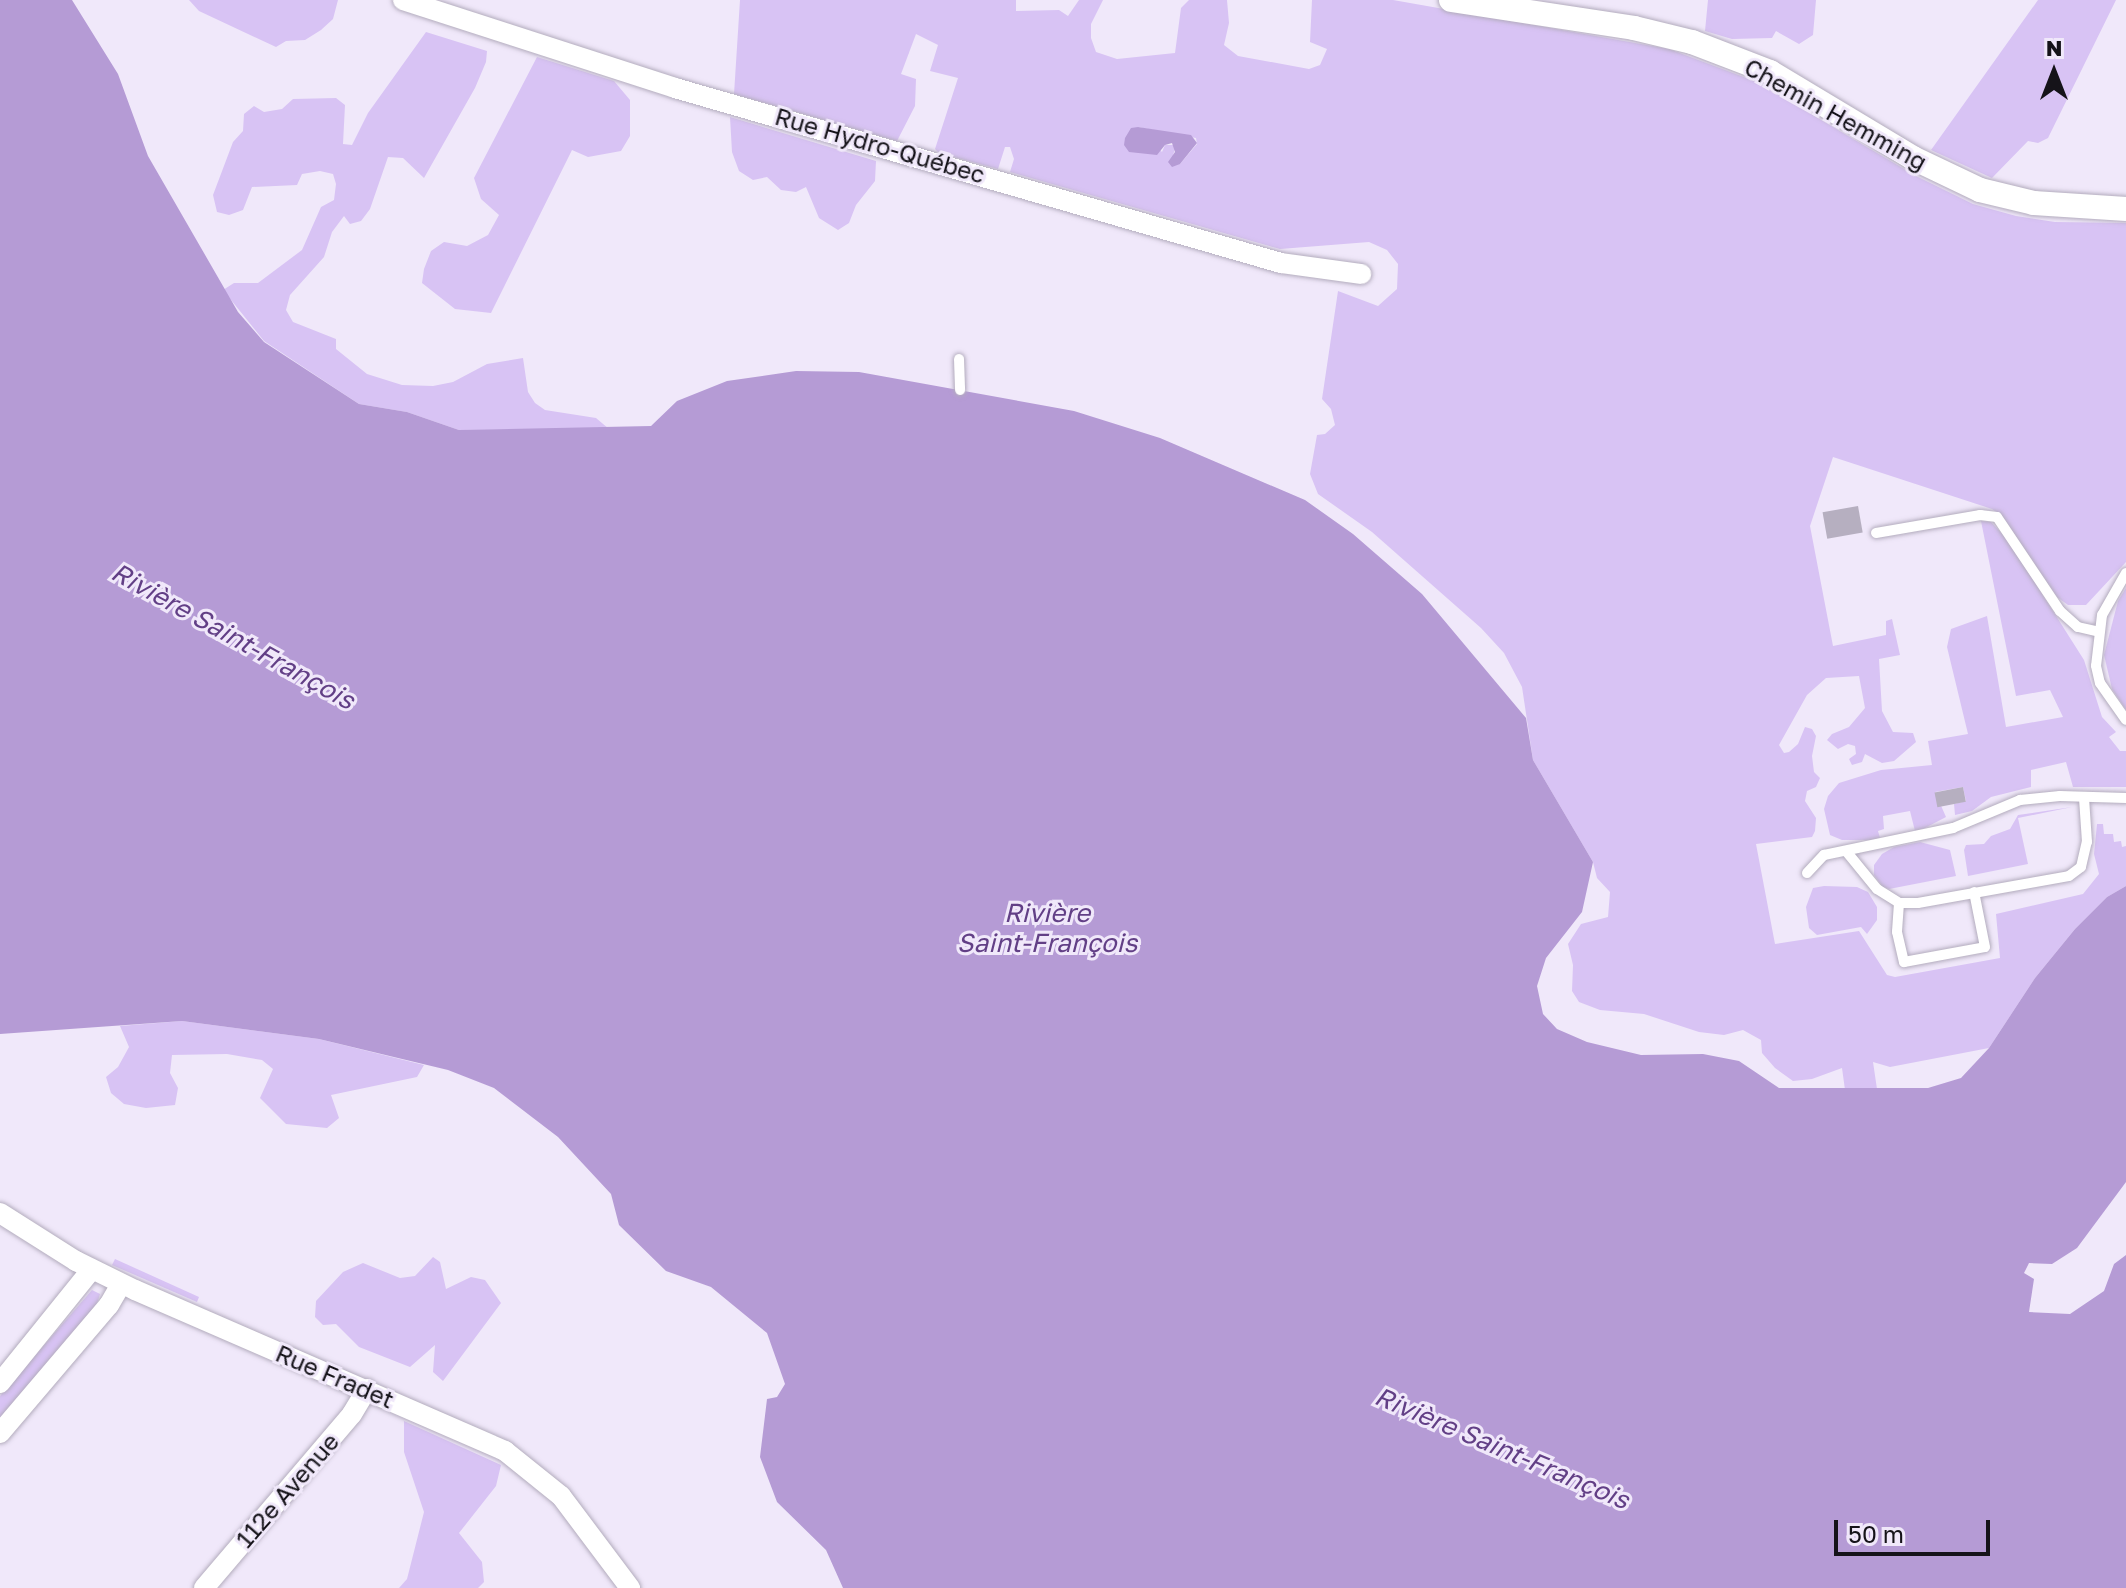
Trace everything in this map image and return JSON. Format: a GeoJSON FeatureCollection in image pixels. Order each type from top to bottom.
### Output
{"type":"FeatureCollection","features":[{"type":"Feature","properties":{"kind":"street","name":"Rue Hydro-Québec"},"geometry":{"type":"LineString","coordinates":[[403,0],[675,88],[1281,263],[1361,274]]}},
{"type":"Feature","properties":{"kind":"street","name":"Chemin Hemming"},"geometry":{"type":"LineString","coordinates":[[1451,0],[1634,28],[1692,42],[1770,72],[1913,158],[1980,190],[2034,203],[2126,209]]}},
{"type":"Feature","properties":{"kind":"street","name":"Rue Fradet"},"geometry":{"type":"LineString","coordinates":[[0,1213],[121,1284],[493,1444],[534,1471],[583,1521],[630,1588]]}},
{"type":"Feature","properties":{"kind":"street"},"geometry":{"type":"LineString","coordinates":[[0,1383],[92,1269]]}},
{"type":"Feature","properties":{"kind":"street"},"geometry":{"type":"LineString","coordinates":[[0,1433],[109,1305],[121,1284]]}},
{"type":"Feature","properties":{"kind":"street","name":"112e Avenue"},"geometry":{"type":"LineString","coordinates":[[204,1588],[352,1414],[367,1389]]}},
{"type":"Feature","properties":{"kind":"lane"},"geometry":{"type":"LineString","coordinates":[[959,359],[960,390]]}},
{"type":"Feature","properties":{"kind":"lane"},"geometry":{"type":"LineString","coordinates":[[1876,533],[1980,515],[1997,517],[2060,611],[2078,627],[2099,632]]}},
{"type":"Feature","properties":{"kind":"lane"},"geometry":{"type":"LineString","coordinates":[[2126,573],[2102,615],[2096,666],[2100,683],[2126,720]]}},
{"type":"Feature","properties":{"kind":"lane"},"geometry":{"type":"LineString","coordinates":[[1846,851],[1877,889],[1899,903],[1918,903],[2077,872],[2087,842],[2084,798]]}},
{"type":"Feature","properties":{"kind":"lane"},"geometry":{"type":"LineString","coordinates":[[1807,873],[1824,855],[1953,828],[2020,800],[2126,798]]}},
{"type":"Feature","properties":{"kind":"lane"},"geometry":{"type":"LineString","coordinates":[[1899,903],[1897,932],[1904,962],[1985,947],[1974,892]]}},
{"type":"Feature","properties":{"kind":"shaded area"},"geometry":{"type":"Polygon","coordinates":[[[189,0],[338,0],[333,19],[321,30],[305,40],[286,41],[276,47],[199,11],[189,0]]]}},
{"type":"Feature","properties":{"kind":"shaded area"},"geometry":{"type":"Polygon","coordinates":[[[740,0],[1016,0],[1016,11],[1059,10],[1068,16],[1079,0],[1103,0],[1091,24],[1091,38],[1096,52],[1117,59],[1175,53],[1181,8],[1189,0],[1227,0],[1229,23],[1224,45],[1238,56],[1309,69],[1320,65],[1327,49],[1310,42],[1312,0],[1393,0],[1669,49],[1757,82],[1916,176],[1973,204],[2016,216],[2055,222],[2126,223],[2126,562],[2086,605],[2068,605],[2057,597],[2003,517],[1992,509],[1833,457],[1810,526],[1833,646],[1886,635],[1886,621],[1892,619],[1900,655],[1879,659],[1882,711],[1893,732],[1913,733],[1916,742],[1894,761],[1882,763],[1865,754],[1862,762],[1852,765],[1849,759],[1856,754],[1855,746],[1848,744],[1838,749],[1827,740],[1832,734],[1849,727],[1865,708],[1859,676],[1826,678],[1807,695],[1779,745],[1784,753],[1789,752],[1798,744],[1805,727],[1812,729],[1816,736],[1812,756],[1814,772],[1820,778],[1816,787],[1807,791],[1805,801],[1816,818],[1815,831],[1812,837],[1756,844],[1775,944],[1859,931],[1887,975],[1895,977],[2000,958],[1996,914],[2083,894],[2099,874],[2094,854],[2097,824],[2103,824],[2104,834],[2113,834],[2114,842],[2121,841],[2122,847],[2126,846],[2126,886],[2107,897],[2075,929],[2035,978],[1989,1048],[1890,1067],[1873,1062],[1877,1089],[1845,1090],[1842,1068],[1812,1079],[1793,1081],[1775,1068],[1762,1053],[1761,1040],[1743,1030],[1724,1035],[1699,1032],[1644,1014],[1600,1010],[1579,1002],[1572,991],[1573,965],[1568,944],[1581,924],[1608,917],[1610,892],[1597,878],[1593,862],[1533,760],[1522,687],[1504,653],[1481,628],[1372,532],[1318,494],[1310,474],[1317,435],[1325,434],[1335,425],[1331,409],[1322,399],[1338,291],[1378,306],[1397,289],[1398,264],[1387,250],[1369,242],[1280,249],[1010,172],[1014,159],[1010,147],[1005,147],[998,169],[939,153],[935,149],[958,78],[930,71],[938,45],[916,34],[901,74],[916,79],[915,106],[897,141],[734,94],[740,0]],[[1138,127],[1162,152],[1165,145],[1176,145],[1172,159],[1180,164],[1197,144],[1196,138],[1138,127]]]}},
{"type":"Feature","properties":{"kind":"shaded area"},"geometry":{"type":"Polygon","coordinates":[[[1708,0],[1816,0],[1813,35],[1799,44],[1776,31],[1772,38],[1732,39],[1705,31],[1708,0]]]}},
{"type":"Feature","properties":{"kind":"shaded area"},"geometry":{"type":"Polygon","coordinates":[[[2038,0],[2116,0],[2048,138],[2038,143],[2028,141],[1992,178],[1931,150],[2038,0]]]}},
{"type":"Feature","properties":{"kind":"shaded area"},"geometry":{"type":"Polygon","coordinates":[[[426,32],[487,51],[486,62],[475,88],[424,178],[403,158],[388,157],[370,209],[361,221],[350,224],[344,216],[332,232],[324,257],[290,295],[286,310],[293,322],[336,339],[336,349],[367,374],[402,385],[433,386],[453,382],[487,364],[523,358],[528,392],[535,403],[545,410],[596,418],[609,429],[459,430],[407,412],[359,404],[264,341],[223,290],[234,283],[258,283],[302,250],[321,207],[334,200],[336,184],[333,174],[320,171],[302,174],[297,185],[252,187],[243,210],[229,215],[217,212],[213,195],[233,142],[243,131],[244,114],[254,106],[264,112],[282,109],[293,99],[336,98],[345,105],[343,144],[352,145],[368,113],[426,32]]]}},
{"type":"Feature","properties":{"kind":"shaded area"},"geometry":{"type":"Polygon","coordinates":[[[537,57],[614,81],[630,100],[630,136],[621,151],[588,157],[572,150],[491,313],[455,309],[422,283],[424,269],[431,251],[444,242],[467,246],[488,235],[499,215],[481,199],[474,178],[537,57]]]}},
{"type":"Feature","properties":{"kind":"shaded area"},"geometry":{"type":"Polygon","coordinates":[[[730,117],[876,161],[875,181],[856,205],[849,223],[838,230],[819,218],[806,187],[796,192],[781,190],[767,177],[753,180],[739,171],[732,152],[730,117]]]}},
{"type":"Feature","properties":{"kind":"shaded area"},"geometry":{"type":"Polygon","coordinates":[[[1981,521],[1991,522],[2008,540],[2084,660],[2102,717],[2116,732],[2109,737],[2120,751],[2126,751],[2126,787],[2073,787],[2066,762],[2031,770],[2031,787],[1991,797],[1972,811],[1955,815],[1954,804],[1966,801],[1963,787],[1935,792],[1946,817],[1925,828],[1915,831],[1910,811],[1883,816],[1884,829],[1878,831],[1880,838],[1874,840],[1842,840],[1830,835],[1824,809],[1828,796],[1839,783],[1881,770],[1932,765],[1928,741],[1968,734],[1947,647],[1951,629],[1987,616],[2006,727],[2063,717],[2050,690],[2016,696],[1981,521]]]}},
{"type":"Feature","properties":{"kind":"shaded area"},"geometry":{"type":"Polygon","coordinates":[[[2126,588],[2126,710],[2112,689],[2104,655],[2118,601],[2126,588]]]}},
{"type":"Feature","properties":{"kind":"shaded area"},"geometry":{"type":"Polygon","coordinates":[[[2072,807],[2018,818],[2028,864],[1968,876],[1966,845],[1984,844],[1991,836],[2010,829],[2018,815],[2072,807]]]}},
{"type":"Feature","properties":{"kind":"shaded area"},"geometry":{"type":"Polygon","coordinates":[[[1920,842],[1950,850],[1956,876],[1889,889],[1883,887],[1874,875],[1874,865],[1882,854],[1894,847],[1920,842]]]}},
{"type":"Feature","properties":{"kind":"shaded area"},"geometry":{"type":"Polygon","coordinates":[[[1857,887],[1868,892],[1877,907],[1877,920],[1867,934],[1861,927],[1817,935],[1809,928],[1806,907],[1813,888],[1857,887]]]}},
{"type":"Feature","properties":{"kind":"shaded area"},"geometry":{"type":"Polygon","coordinates":[[[182,1021],[319,1039],[424,1065],[417,1077],[331,1095],[339,1118],[327,1128],[286,1124],[260,1098],[273,1069],[262,1060],[227,1054],[172,1055],[170,1073],[178,1088],[175,1105],[146,1108],[124,1104],[111,1093],[106,1077],[118,1067],[129,1047],[120,1026],[182,1021]]]}},
{"type":"Feature","properties":{"kind":"shaded area"},"geometry":{"type":"Polygon","coordinates":[[[433,1257],[440,1262],[446,1289],[471,1277],[485,1280],[501,1303],[443,1381],[433,1372],[435,1345],[410,1367],[359,1347],[336,1324],[323,1325],[315,1317],[316,1301],[343,1272],[363,1263],[400,1278],[415,1276],[433,1257]]]}},
{"type":"Feature","properties":{"kind":"shaded area"},"geometry":{"type":"Polygon","coordinates":[[[115,1259],[199,1297],[197,1302],[112,1265],[115,1259]]]}},
{"type":"Feature","properties":{"kind":"shaded area"},"geometry":{"type":"Polygon","coordinates":[[[92,1290],[100,1294],[97,1304],[0,1419],[0,1396],[92,1290]]]}},
{"type":"Feature","properties":{"kind":"shaded area"},"geometry":{"type":"Polygon","coordinates":[[[404,1421],[501,1465],[496,1486],[459,1533],[482,1562],[484,1582],[478,1588],[399,1588],[407,1579],[424,1512],[404,1452],[404,1421]]]}},
{"type":"Feature","properties":{"kind":"water","name":"Rivière Saint-François"},"geometry":{"type":"Polygon","coordinates":[[[0,0],[72,0],[118,74],[148,156],[238,312],[264,342],[359,404],[407,412],[459,430],[651,426],[677,401],[727,381],[796,371],[859,372],[1074,411],[1160,438],[1305,500],[1353,534],[1422,594],[1526,718],[1533,760],[1593,862],[1582,912],[1546,958],[1537,986],[1543,1014],[1557,1029],[1587,1042],[1641,1055],[1703,1054],[1739,1061],[1779,1088],[1928,1088],[1961,1078],[1989,1048],[2035,978],[2075,929],[2107,897],[2126,886],[2126,1182],[2077,1248],[2052,1264],[2029,1263],[2024,1273],[2034,1279],[2029,1312],[2070,1314],[2104,1291],[2114,1264],[2126,1255],[2126,1588],[843,1588],[826,1550],[777,1502],[760,1457],[767,1399],[777,1397],[785,1384],[767,1333],[711,1287],[666,1271],[619,1225],[611,1194],[558,1137],[494,1088],[448,1070],[319,1039],[182,1021],[0,1034],[0,0]]]}},
{"type":"Feature","properties":{"kind":"water"},"geometry":{"type":"Polygon","coordinates":[[[1131,128],[1191,135],[1197,143],[1180,164],[1172,167],[1168,162],[1175,152],[1172,143],[1165,145],[1157,155],[1129,152],[1124,145],[1125,138],[1131,128]]]}},
{"type":"Feature","properties":{"kind":"building"},"geometry":{"type":"Polygon","coordinates":[[[1858,506],[1863,533],[1827,539],[1823,512],[1858,506]]]}},
{"type":"Feature","properties":{"kind":"building"},"geometry":{"type":"Polygon","coordinates":[[[1963,787],[1966,802],[1937,807],[1935,793],[1963,787]]]}}]}
